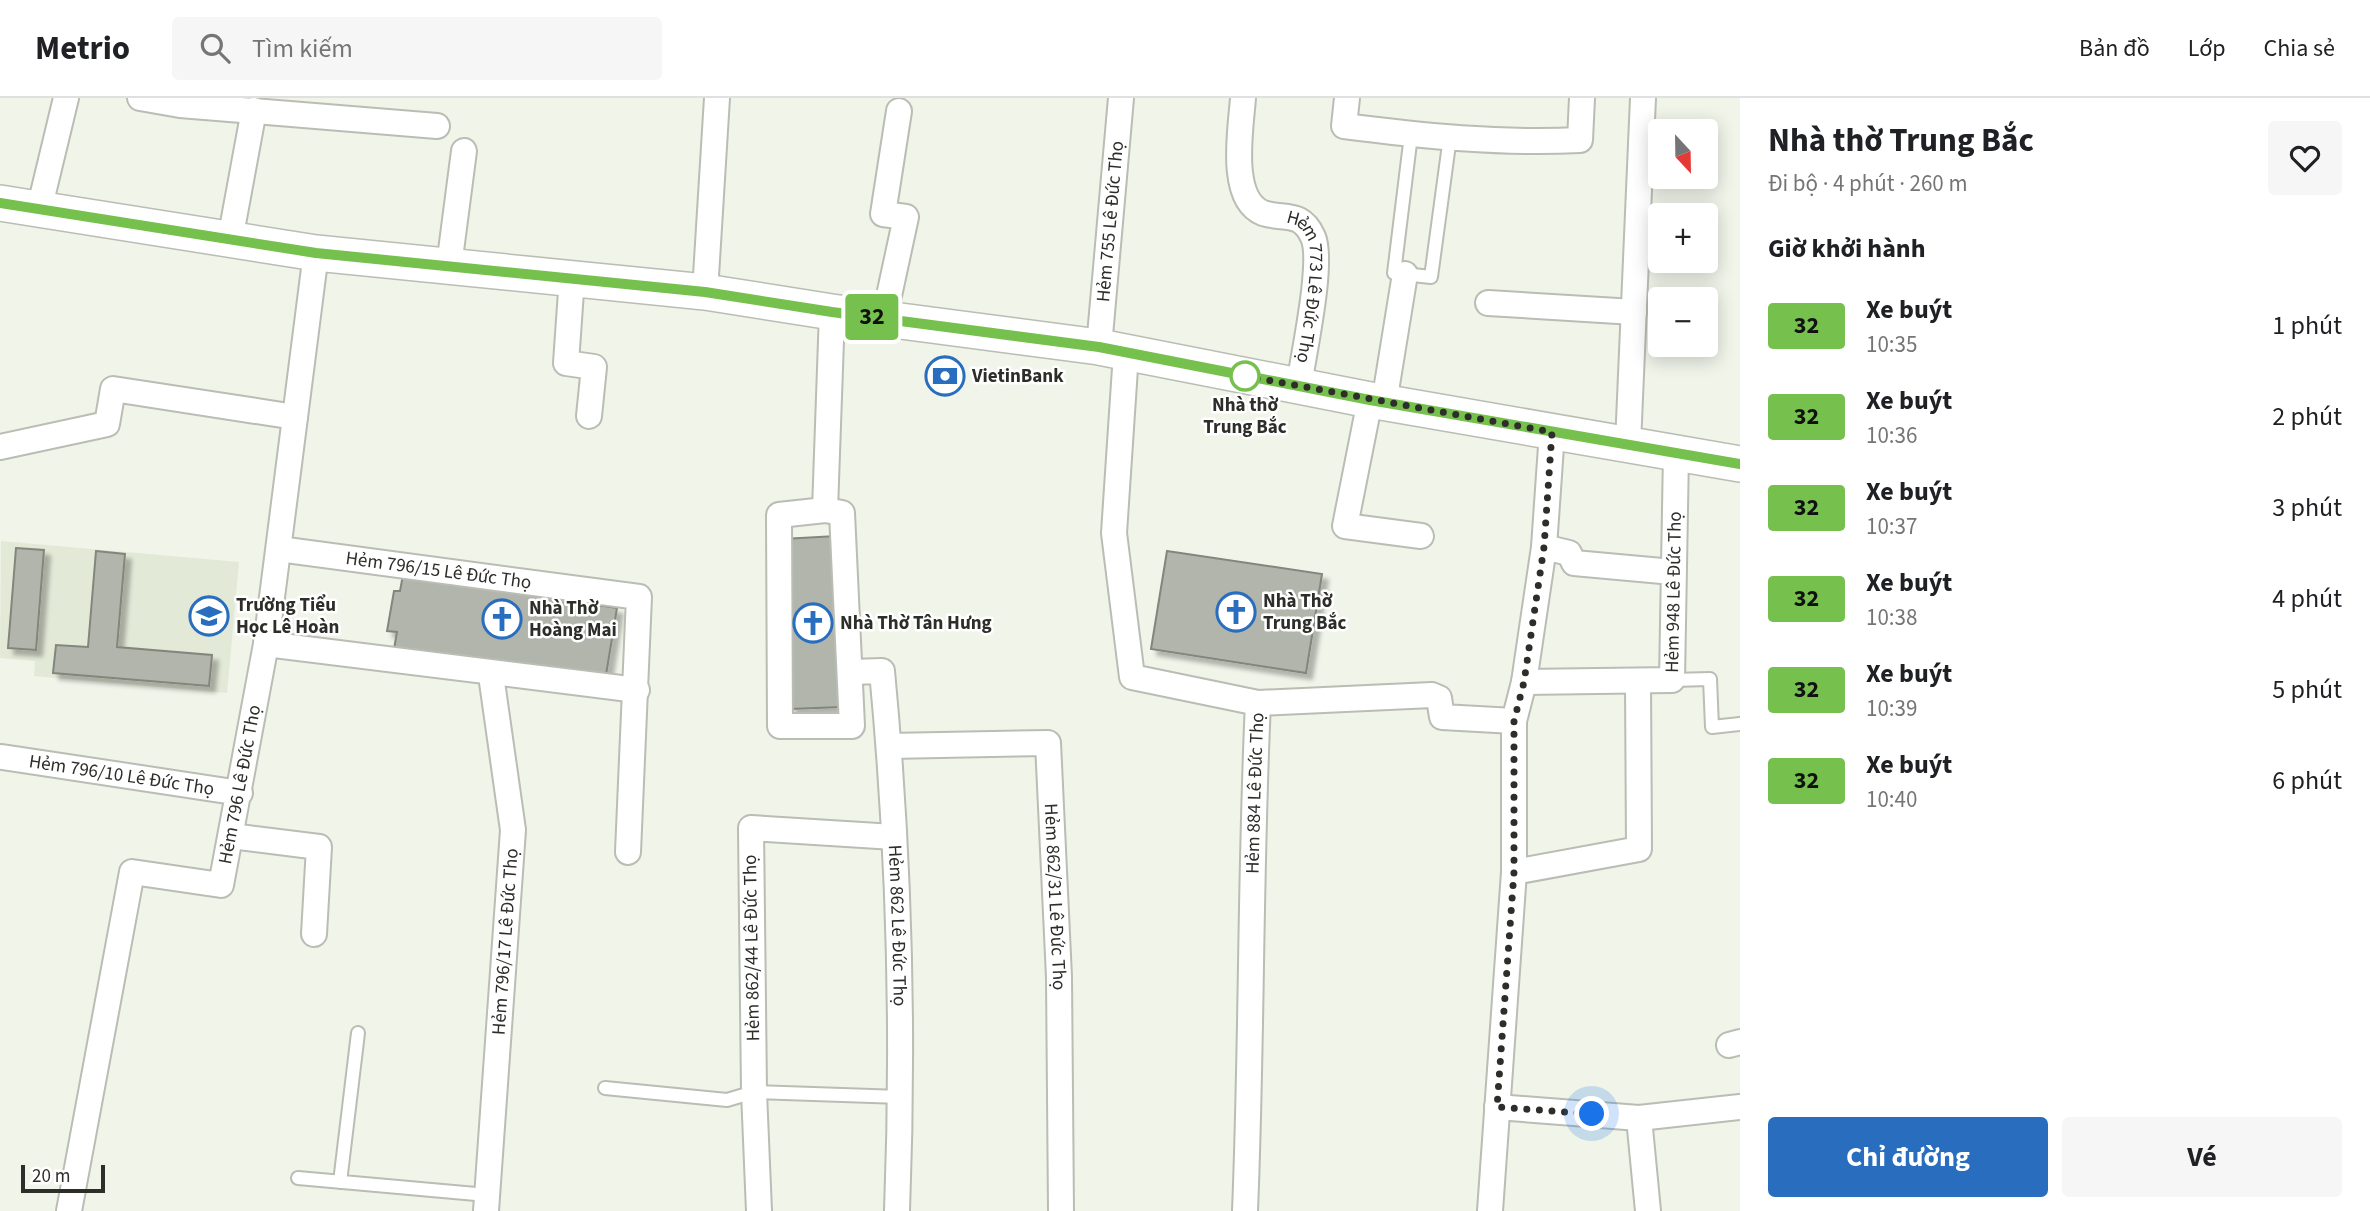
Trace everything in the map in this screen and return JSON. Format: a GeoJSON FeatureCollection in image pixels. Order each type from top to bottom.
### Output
{"type":"FeatureCollection","features":[{"type":"Feature","properties":{"kind":"main road"},"geometry":{"type":"LineString","coordinates":[[0,203],[316,253],[705,292],[1113,350],[1377,401],[1740,464]]}},
{"type":"Feature","properties":{"kind":"street"},"geometry":{"type":"LineString","coordinates":[[39,210],[66,98]]}},
{"type":"Feature","properties":{"kind":"street"},"geometry":{"type":"LineString","coordinates":[[140,98],[180,105],[437,126]]}},
{"type":"Feature","properties":{"kind":"street"},"geometry":{"type":"LineString","coordinates":[[705,292],[717,98]]}},
{"type":"Feature","properties":{"kind":"street","name":"Hẻm 755 Lê Đức Thọ"},"geometry":{"type":"LineString","coordinates":[[1113,350],[1121,98]]}},
{"type":"Feature","properties":{"kind":"street","name":"Hẻm 773 Lê Đức Thọ"},"geometry":{"type":"LineString","coordinates":[[1243,98],[1238,159],[1242,187],[1250,204],[1264,213],[1284,214],[1303,222],[1314,238],[1316,263],[1298,386]]}},
{"type":"Feature","properties":{"kind":"street"},"geometry":{"type":"LineString","coordinates":[[1347,98],[1344,125],[1411,135],[1543,142],[1580,140],[1582,98]]}},
{"type":"Feature","properties":{"kind":"street"},"geometry":{"type":"LineString","coordinates":[[1628,444],[1643,98]]}},
{"type":"Feature","properties":{"kind":"street"},"geometry":{"type":"LineString","coordinates":[[230,240],[254,110]]}},
{"type":"Feature","properties":{"kind":"street"},"geometry":{"type":"LineString","coordinates":[[884,319],[906,217],[883,214],[899,111]]}},
{"type":"Feature","properties":{"kind":"street"},"geometry":{"type":"LineString","coordinates":[[449,266],[464,151]]}},
{"type":"Feature","properties":{"kind":"street","name":"Hẻm 796 Lê Đức Thọ"},"geometry":{"type":"LineString","coordinates":[[69,1211],[132,872],[220,885],[240,793],[266,644],[316,253]]}},
{"type":"Feature","properties":{"kind":"street"},"geometry":{"type":"LineString","coordinates":[[1405,274],[1377,401],[1345,526],[1421,536]]}},
{"type":"Feature","properties":{"kind":"street"},"geometry":{"type":"LineString","coordinates":[[572,277],[566,363],[594,367],[589,416]]}},
{"type":"Feature","properties":{"kind":"street"},"geometry":{"type":"LineString","coordinates":[[1488,303],[1634,313]]}},
{"type":"Feature","properties":{"kind":"street"},"geometry":{"type":"LineString","coordinates":[[825,510],[832,312]]}},
{"type":"Feature","properties":{"kind":"street","name":"Hẻm 884 Lê Đức Thọ"},"geometry":{"type":"LineString","coordinates":[[1113,350],[1114,533],[1132,677],[1258,703],[1250,865],[1250,1077],[1245,1211]]}},
{"type":"Feature","properties":{"kind":"street"},"geometry":{"type":"LineString","coordinates":[[0,447],[107,424],[113,389],[295,417]]}},
{"type":"Feature","properties":{"kind":"street"},"geometry":{"type":"LineString","coordinates":[[1490,1211],[1514,872],[1514,721],[1524,682],[1544,547],[1552,432]]}},
{"type":"Feature","properties":{"kind":"street","name":"Hẻm 948 Lê Đức Thọ"},"geometry":{"type":"LineString","coordinates":[[1524,682],[1672,680],[1676,453]]}},
{"type":"Feature","properties":{"kind":"street"},"geometry":{"type":"LineString","coordinates":[[825,510],[842,513],[852,726],[780,726],[779,515],[825,510]]}},
{"type":"Feature","properties":{"kind":"street"},"geometry":{"type":"LineString","coordinates":[[1544,547],[1569,553],[1574,563],[1673,572]]}},
{"type":"Feature","properties":{"kind":"street","name":"Hẻm 796/15 Lê Đức Thọ"},"geometry":{"type":"LineString","coordinates":[[279,549],[639,597],[628,852]]}},
{"type":"Feature","properties":{"kind":"street"},"geometry":{"type":"LineString","coordinates":[[266,644],[491,675],[636,690]]}},
{"type":"Feature","properties":{"kind":"street","name":"Hẻm 862 Lê Đức Thọ"},"geometry":{"type":"LineString","coordinates":[[850,672],[882,671],[889,746],[901,1097],[897,1211]]}},
{"type":"Feature","properties":{"kind":"street","name":"Hẻm 796/17 Lê Đức Thọ"},"geometry":{"type":"LineString","coordinates":[[486,1203],[513,830],[491,675]]}},
{"type":"Feature","properties":{"kind":"street"},"geometry":{"type":"LineString","coordinates":[[1514,872],[1639,849],[1638,681]]}},
{"type":"Feature","properties":{"kind":"street"},"geometry":{"type":"LineString","coordinates":[[1258,703],[1432,695],[1438,698],[1442,717],[1514,721]]}},
{"type":"Feature","properties":{"kind":"street","name":"Hẻm 862/31 Lê Đức Thọ"},"geometry":{"type":"LineString","coordinates":[[889,746],[1048,743],[1059,977],[1061,1211]]}},
{"type":"Feature","properties":{"kind":"street","name":"Hẻm 796/10 Lê Đức Thọ"},"geometry":{"type":"LineString","coordinates":[[2,757],[240,793]]}},
{"type":"Feature","properties":{"kind":"street","name":"Hẻm 862/44 Lê Đức Thọ"},"geometry":{"type":"LineString","coordinates":[[760,1211],[754,1092],[751,828],[894,837]]}},
{"type":"Feature","properties":{"kind":"street"},"geometry":{"type":"LineString","coordinates":[[231,836],[319,847],[314,934]]}},
{"type":"Feature","properties":{"kind":"street"},"geometry":{"type":"LineString","coordinates":[[1497,1107],[1639,1118],[1740,1107]]}},
{"type":"Feature","properties":{"kind":"street"},"geometry":{"type":"LineString","coordinates":[[1639,1118],[1648,1211]]}},
{"type":"Feature","properties":{"kind":"lane"},"geometry":{"type":"LineString","coordinates":[[1411,135],[1394,273],[1431,277],[1450,136]]}},
{"type":"Feature","properties":{"kind":"lane"},"geometry":{"type":"LineString","coordinates":[[1672,680],[1710,679],[1712,727],[1740,724]]}},
{"type":"Feature","properties":{"kind":"lane"},"geometry":{"type":"LineString","coordinates":[[340,1182],[358,1033]]}},
{"type":"Feature","properties":{"kind":"lane"},"geometry":{"type":"LineString","coordinates":[[605,1088],[727,1100],[754,1092],[901,1097]]}},
{"type":"Feature","properties":{"kind":"lane"},"geometry":{"type":"LineString","coordinates":[[298,1178],[486,1203]]}},
{"type":"Feature","properties":{"kind":"shaded area"},"geometry":{"type":"Polygon","coordinates":[[[1,541],[239,562],[227,693],[34,676],[35,661],[0,658],[1,541]]]}},
{"type":"Feature","properties":{"kind":"building","name":"Nhà Thờ Tân Hưng"},"geometry":{"type":"Polygon","coordinates":[[[836,536],[842,707],[790,709],[783,539],[836,536]]]}},
{"type":"Feature","properties":{"kind":"building"},"geometry":{"type":"Polygon","coordinates":[[[16,548],[44,550],[36,650],[8,648],[16,548]]]}},
{"type":"Feature","properties":{"kind":"building"},"geometry":{"type":"Polygon","coordinates":[[[96,551],[125,554],[117,647],[212,655],[209,686],[53,673],[56,645],[88,647],[96,551]]]}},
{"type":"Feature","properties":{"kind":"building","name":"Nhà Thờ Trung Bắc"},"geometry":{"type":"Polygon","coordinates":[[[1167,551],[1322,574],[1306,673],[1151,649],[1167,551]]]}},
{"type":"Feature","properties":{"kind":"building","name":"Nhà Thờ Hoàng Mai"},"geometry":{"type":"Polygon","coordinates":[[[403,575],[617,608],[605,681],[394,649],[397,632],[387,631],[394,591],[400,591],[403,575]]]}},
{"type":"Feature","properties":{"kind":"bus line","name":"32"},"geometry":{"type":"LineString","coordinates":[[0,203],[316,253],[705,292],[832,312],[1099,347],[1370,400],[1740,464]]}},
{"type":"Feature","properties":{"kind":"place","name":"VietinBank"},"geometry":{"type":"Point","coordinates":[945,376]}},
{"type":"Feature","properties":{"kind":"place","name":"Nhà thờ Trung Bắc"},"geometry":{"type":"Point","coordinates":[1245,376]}},
{"type":"Feature","properties":{"kind":"place","name":"Nhà Thờ Trung Bắc"},"geometry":{"type":"Point","coordinates":[1236,612]}},
{"type":"Feature","properties":{"kind":"place","name":"Trường Tiểu Học Lê Hoàn"},"geometry":{"type":"Point","coordinates":[209,616]}},
{"type":"Feature","properties":{"kind":"place","name":"Nhà Thờ Hoàng Mai"},"geometry":{"type":"Point","coordinates":[502,619]}},
{"type":"Feature","properties":{"kind":"place","name":"Nhà Thờ Tân Hưng"},"geometry":{"type":"Point","coordinates":[813,623]}},
{"type":"Feature","properties":{"kind":"route"},"geometry":{"type":"LineString","coordinates":[[1245,376],[1552,432],[1544,547],[1524,682],[1514,721],[1514,872],[1497,1107],[1592,1114]]}}]}
